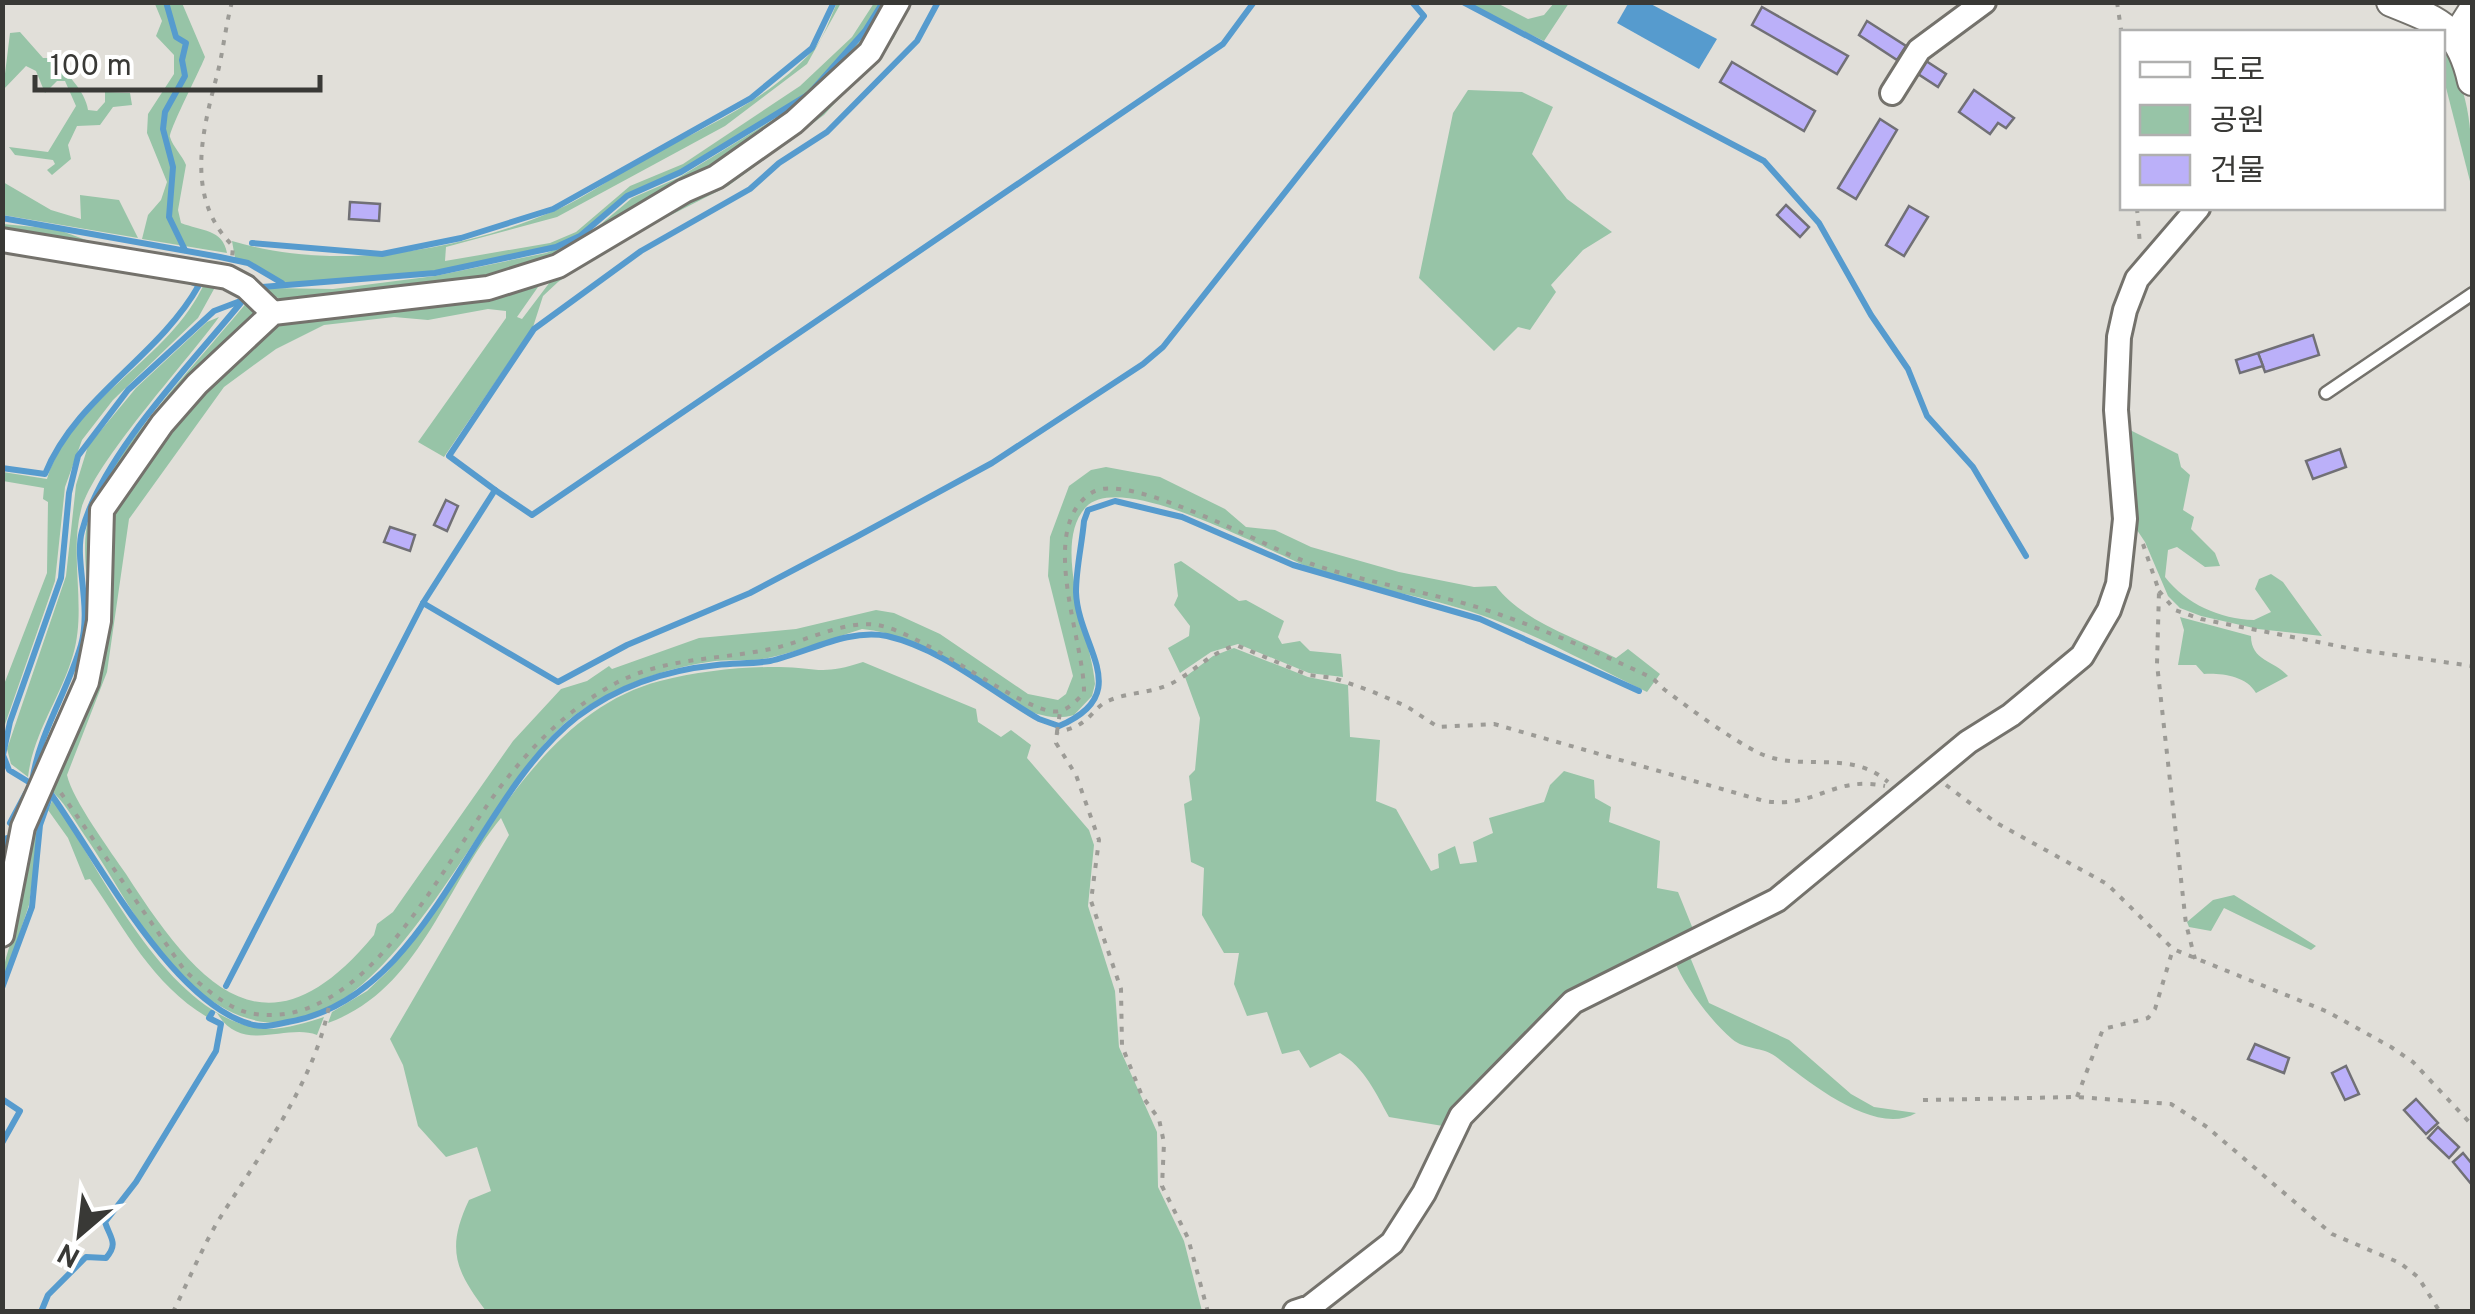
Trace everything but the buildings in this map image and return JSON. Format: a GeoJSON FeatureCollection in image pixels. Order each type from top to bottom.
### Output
{"type":"FeatureCollection","features":[{"type":"Feature","properties":{"kind":"street"},"geometry":{"type":"LineString","coordinates":[[2,935],[13,828],[44,784],[88,682],[100,621],[102,510],[162,424],[273,313],[488,288],[558,266],[684,191],[716,178],[794,122],[870,52],[898,2]]}},
{"type":"Feature","properties":{"kind":"street"},"geometry":{"type":"LineString","coordinates":[[1892,92],[1920,50],[1984,2]]}},
{"type":"Feature","properties":{"kind":"street"},"geometry":{"type":"LineString","coordinates":[[2391,2],[2442,23],[2445,30]]}},
{"type":"Feature","properties":{"kind":"street"},"geometry":{"type":"LineString","coordinates":[[2472,12],[2449,40],[2472,80]]}},
{"type":"Feature","properties":{"kind":"street"},"geometry":{"type":"LineString","coordinates":[[1295,1312],[1310,1307],[1392,1243],[1424,1193],[1461,1116],[1572,1002],[1777,900],[1930,772],[2062,676],[2082,656],[2109,610],[2118,584],[2125,519],[2116,410],[2119,337],[2137,279],[2196,210]]}},
{"type":"Feature","properties":{"kind":"street"},"geometry":{"type":"LineString","coordinates":[[2,240],[227,277],[246,287],[273,313]]}},
{"type":"Feature","properties":{"kind":"lane"},"geometry":{"type":"LineString","coordinates":[[2326,392],[2472,294]]}},
{"type":"Feature","properties":{"kind":"path"},"geometry":{"type":"LineString","coordinates":[[227,277],[232,246],[215,229],[205,204],[199,157],[232,2]]}},
{"type":"Feature","properties":{"kind":"path"},"geometry":{"type":"LineString","coordinates":[[2118,2],[2121,30]]}},
{"type":"Feature","properties":{"kind":"path"},"geometry":{"type":"LineString","coordinates":[[44,784],[53,783],[169,951],[210,992],[251,1014],[307,1008],[330,1000],[391,942],[500,787],[555,724],[631,676],[689,658],[773,649],[860,624],[878,625],[951,656],[1038,709],[1060,711],[1084,693],[1084,672],[1067,598],[1068,534],[1082,501],[1096,490],[1109,488],[1135,491],[1202,515],[1342,574],[1501,615],[1652,678],[1758,752],[1782,760],[1856,764],[1875,770],[1903,795]]}},
{"type":"Feature","properties":{"kind":"path"},"geometry":{"type":"LineString","coordinates":[[2125,519],[2140,537],[2158,592],[2157,664],[2186,924],[2195,959]]}},
{"type":"Feature","properties":{"kind":"path"},"geometry":{"type":"LineString","coordinates":[[2158,592],[2175,610],[2200,620],[2353,649],[2472,666]]}},
{"type":"Feature","properties":{"kind":"path"},"geometry":{"type":"LineString","coordinates":[[1057,732],[1086,722],[1104,702],[1146,694],[1176,681],[1211,653],[1236,645],[1308,675],[1334,678],[1371,691],[1406,706],[1438,727],[1494,724],[1764,801],[1791,805],[1842,783],[1866,782],[1903,795]]}},
{"type":"Feature","properties":{"kind":"path"},"geometry":{"type":"LineString","coordinates":[[1060,711],[1056,743],[1076,775],[1099,840],[1091,901],[1121,989],[1122,1046],[1142,1096],[1159,1119],[1162,1186],[1188,1238],[1208,1312]]}},
{"type":"Feature","properties":{"kind":"path"},"geometry":{"type":"LineString","coordinates":[[1930,772],[1995,822],[2107,884],[2173,949],[2358,1026],[2413,1062],[2472,1125]]}},
{"type":"Feature","properties":{"kind":"path"},"geometry":{"type":"LineString","coordinates":[[2077,1097],[2102,1029],[2148,1018],[2154,1009],[2173,949]]}},
{"type":"Feature","properties":{"kind":"path"},"geometry":{"type":"LineString","coordinates":[[173,1312],[216,1224],[256,1166],[314,1053],[330,1000]]}},
{"type":"Feature","properties":{"kind":"path"},"geometry":{"type":"LineString","coordinates":[[1922,1100],[2077,1097],[2171,1104],[2207,1127],[2332,1234],[2400,1263],[2418,1277],[2440,1312]]}},
{"type":"Feature","properties":{"kind":"green space"},"geometry":{"type":"Polygon","coordinates":[[[182,3],[205,57],[170,137],[186,165],[178,210],[181,223],[216,235],[227,253],[142,239],[148,215],[161,200],[167,182],[147,133],[148,114],[174,74],[174,55],[156,36],[162,21],[155,4],[182,3]]]}},
{"type":"Feature","properties":{"kind":"green space"},"geometry":{"type":"Polygon","coordinates":[[[874,3],[880,3],[864,30],[807,93],[681,170],[626,195],[580,234],[556,246],[435,271],[285,283],[235,258],[232,241],[271,250],[353,256],[436,247],[516,225],[579,199],[738,109],[797,67],[822,38],[807,64],[725,126],[557,217],[446,247],[445,261],[550,243],[576,232],[630,186],[683,164],[800,86],[852,37],[874,3]]]}},
{"type":"Feature","properties":{"kind":"green space"},"geometry":{"type":"Polygon","coordinates":[[[905,3],[910,3],[894,38],[824,115],[728,186],[612,245],[543,296],[533,327],[444,457],[418,442],[506,318],[506,311],[488,309],[428,320],[394,317],[324,325],[276,349],[224,387],[129,519],[107,672],[67,775],[84,811],[153,914],[179,949],[207,976],[236,995],[266,1003],[299,997],[335,975],[374,935],[377,924],[393,912],[513,741],[561,689],[587,681],[609,666],[612,669],[699,638],[796,629],[876,610],[894,613],[940,634],[1028,694],[1058,700],[1066,694],[1073,676],[1048,576],[1050,537],[1069,486],[1091,470],[1106,467],[1160,477],[1225,509],[1246,527],[1275,530],[1311,547],[1399,572],[1474,587],[1496,586],[1521,610],[1551,628],[1616,658],[1628,649],[1660,674],[1647,692],[1481,615],[1313,569],[1163,506],[1131,498],[1104,498],[1086,507],[1076,524],[1072,544],[1076,593],[1095,684],[1092,696],[1074,715],[1040,715],[1024,709],[929,649],[896,636],[862,629],[768,658],[715,661],[659,673],[591,704],[538,751],[419,921],[375,973],[327,1009],[276,1023],[220,1006],[178,972],[160,951],[68,810],[48,788],[69,743],[110,510],[164,429],[272,324],[545,277],[517,317],[522,319],[556,274],[721,181],[905,3]]]}},
{"type":"Feature","properties":{"kind":"green space"},"geometry":{"type":"Polygon","coordinates":[[[1467,3],[1497,3],[1528,19],[1544,15],[1554,3],[1569,3],[1544,41],[1467,3]]]}},
{"type":"Feature","properties":{"kind":"green space"},"geometry":{"type":"Polygon","coordinates":[[[881,21],[828,85],[716,166],[584,244],[509,276],[290,304],[242,280],[3,235],[3,224],[56,229],[89,241],[233,268],[268,288],[333,289],[435,276],[546,253],[582,240],[632,198],[678,178],[792,108],[881,21]]]}},
{"type":"Feature","properties":{"kind":"green space"},"geometry":{"type":"Polygon","coordinates":[[[20,32],[43,58],[52,58],[69,75],[88,110],[97,111],[105,102],[105,92],[130,93],[132,105],[113,107],[100,125],[77,126],[68,145],[71,159],[52,175],[47,170],[55,164],[53,160],[15,155],[9,147],[48,152],[76,106],[65,81],[57,81],[45,93],[36,71],[26,66],[3,90],[10,33],[20,32]]]}},
{"type":"Feature","properties":{"kind":"green space"},"geometry":{"type":"Polygon","coordinates":[[[2445,51],[2465,99],[2472,189],[2445,84],[2445,51]]]}},
{"type":"Feature","properties":{"kind":"green space"},"geometry":{"type":"Polygon","coordinates":[[[1468,90],[1522,92],[1553,107],[1532,154],[1567,199],[1612,232],[1583,250],[1551,285],[1556,292],[1530,330],[1518,327],[1494,351],[1419,278],[1453,113],[1468,90]]]}},
{"type":"Feature","properties":{"kind":"green space"},"geometry":{"type":"Polygon","coordinates":[[[3,182],[51,210],[81,219],[80,195],[119,200],[138,238],[3,215],[3,182]]]}},
{"type":"Feature","properties":{"kind":"green space"},"geometry":{"type":"Polygon","coordinates":[[[219,280],[198,318],[113,400],[82,440],[65,487],[55,581],[3,730],[3,687],[47,573],[48,502],[43,499],[44,488],[3,481],[3,472],[47,479],[78,424],[169,335],[205,282],[219,280]]]}},
{"type":"Feature","properties":{"kind":"green space"},"geometry":{"type":"Polygon","coordinates":[[[252,296],[259,311],[107,490],[88,658],[19,821],[12,823],[83,654],[88,610],[85,538],[91,510],[140,430],[252,296]]]}},
{"type":"Feature","properties":{"kind":"green space"},"geometry":{"type":"Polygon","coordinates":[[[219,317],[122,440],[89,490],[78,528],[77,637],[68,670],[35,745],[28,777],[11,764],[7,749],[66,576],[76,485],[88,446],[136,388],[207,322],[219,317]]]}},
{"type":"Feature","properties":{"kind":"green space"},"geometry":{"type":"Polygon","coordinates":[[[2128,429],[2178,454],[2181,467],[2190,475],[2183,510],[2194,517],[2191,529],[2215,553],[2220,566],[2205,567],[2177,547],[2168,550],[2165,577],[2173,587],[2205,608],[2229,617],[2254,620],[2271,612],[2255,589],[2259,579],[2271,574],[2283,582],[2322,636],[2258,629],[2201,616],[2180,608],[2168,596],[2145,542],[2129,518],[2128,429]]]}},
{"type":"Feature","properties":{"kind":"green space"},"geometry":{"type":"Polygon","coordinates":[[[1181,561],[1239,601],[1246,600],[1284,621],[1278,637],[1282,644],[1300,641],[1310,651],[1341,654],[1343,677],[1309,673],[1238,644],[1211,652],[1180,673],[1168,648],[1189,636],[1190,626],[1174,605],[1178,596],[1174,564],[1181,561]]]}},
{"type":"Feature","properties":{"kind":"green space"},"geometry":{"type":"Polygon","coordinates":[[[2180,617],[2251,636],[2255,651],[2288,676],[2256,693],[2239,679],[2204,674],[2196,665],[2178,665],[2184,630],[2180,617]]]}},
{"type":"Feature","properties":{"kind":"green space"},"geometry":{"type":"Polygon","coordinates":[[[1234,648],[1308,677],[1348,685],[1350,737],[1380,740],[1376,801],[1396,809],[1431,871],[1439,868],[1438,854],[1455,846],[1460,864],[1477,862],[1473,842],[1493,833],[1489,818],[1544,802],[1550,785],[1564,771],[1594,780],[1595,798],[1611,807],[1609,822],[1660,841],[1657,888],[1678,892],[1697,939],[1611,973],[1449,1127],[1389,1117],[1363,1073],[1340,1053],[1310,1068],[1299,1050],[1282,1054],[1267,1012],[1247,1016],[1234,984],[1239,953],[1224,953],[1202,915],[1204,868],[1191,862],[1184,804],[1192,800],[1189,776],[1195,770],[1200,718],[1185,677],[1213,656],[1234,648]]]}},
{"type":"Feature","properties":{"kind":"green space"},"geometry":{"type":"Polygon","coordinates":[[[863,662],[976,709],[978,722],[1001,737],[1011,730],[1031,745],[1027,758],[1089,830],[1094,845],[1088,906],[1115,991],[1119,1047],[1157,1132],[1158,1187],[1184,1241],[1202,1311],[486,1311],[461,1271],[456,1246],[469,1200],[491,1191],[477,1147],[446,1157],[418,1126],[403,1065],[390,1039],[509,835],[501,818],[408,962],[360,1008],[328,1023],[332,1012],[367,991],[388,971],[538,763],[574,728],[614,699],[660,681],[702,673],[760,667],[826,670],[863,662]]]}},
{"type":"Feature","properties":{"kind":"green space"},"geometry":{"type":"Polygon","coordinates":[[[53,799],[138,934],[193,995],[224,1016],[257,1028],[282,1028],[324,1017],[317,1035],[239,1032],[227,1026],[217,1013],[211,1011],[207,1017],[170,989],[90,879],[85,880],[68,838],[48,810],[53,799]]]}},
{"type":"Feature","properties":{"kind":"green space"},"geometry":{"type":"Polygon","coordinates":[[[42,810],[29,905],[3,983],[29,848],[42,810]]]}},
{"type":"Feature","properties":{"kind":"green space"},"geometry":{"type":"Polygon","coordinates":[[[2234,895],[2316,946],[2311,950],[2224,908],[2211,931],[2189,927],[2187,922],[2213,900],[2234,895]]]}},
{"type":"Feature","properties":{"kind":"green space"},"geometry":{"type":"Polygon","coordinates":[[[1690,957],[1709,1003],[1789,1040],[1851,1094],[1874,1107],[1916,1113],[1899,1119],[1861,1112],[1822,1091],[1770,1053],[1737,1043],[1707,1013],[1684,980],[1674,959],[1690,957]]]}},
{"type":"Feature","properties":{"kind":"water"},"geometry":{"type":"Polygon","coordinates":[[[1629,2],[1649,3],[1717,39],[1699,69],[1617,23],[1629,2]]]}},
{"type":"Feature","properties":{"kind":"waterway"},"geometry":{"type":"LineString","coordinates":[[166,2],[176,37],[186,43],[182,60],[185,76],[165,112],[163,129],[173,167],[169,217],[185,250]]}},
{"type":"Feature","properties":{"kind":"waterway"},"geometry":{"type":"LineString","coordinates":[[252,243],[382,254],[461,238],[553,209],[751,98],[812,48],[834,2]]}},
{"type":"Feature","properties":{"kind":"waterway"},"geometry":{"type":"LineString","coordinates":[[262,287],[435,273],[556,247],[580,236],[627,196],[681,172],[809,94],[865,31],[883,2]]}},
{"type":"Feature","properties":{"kind":"waterway"},"geometry":{"type":"LineString","coordinates":[[495,490],[449,456],[534,329],[641,251],[750,189],[779,163],[827,132],[917,41],[938,2]]}},
{"type":"Feature","properties":{"kind":"waterway"},"geometry":{"type":"LineString","coordinates":[[226,986],[423,603],[495,490],[532,515],[1223,44],[1254,2]]}},
{"type":"Feature","properties":{"kind":"waterway"},"geometry":{"type":"LineString","coordinates":[[423,603],[558,682],[627,645],[750,593],[992,463],[1163,347],[1424,16],[1412,2]]}},
{"type":"Feature","properties":{"kind":"waterway"},"geometry":{"type":"LineString","coordinates":[[1463,2],[1764,161],[1819,223],[1871,315],[1908,369],[1927,416],[1973,467],[2026,556]]}},
{"type":"Feature","properties":{"kind":"waterway"},"geometry":{"type":"LineString","coordinates":[[2,218],[248,263],[282,283]]}},
{"type":"Feature","properties":{"kind":"waterway"},"geometry":{"type":"LineString","coordinates":[[2,468],[45,474],[76,422],[182,311],[199,285],[186,280]]}},
{"type":"Feature","properties":{"kind":"waterway"},"geometry":{"type":"LineString","coordinates":[[32,782],[41,747],[81,645],[85,615],[80,543],[93,502],[151,410],[244,299]]}},
{"type":"Feature","properties":{"kind":"waterway"},"geometry":{"type":"LineString","coordinates":[[32,784],[9,770],[3,755],[10,722],[61,578],[69,493],[78,456],[128,390],[214,311],[243,300]]}},
{"type":"Feature","properties":{"kind":"waterway"},"geometry":{"type":"LineString","coordinates":[[51,794],[165,959],[221,1011],[250,1024],[269,1026],[337,1005],[378,976],[414,937],[540,753],[577,717],[609,696],[644,681],[698,667],[770,661],[843,638],[872,634],[927,651],[1039,719],[1059,726],[1082,713],[1094,699],[1099,684],[1076,592],[1084,521],[1088,510],[1115,501],[1182,517],[1293,565],[1480,619],[1639,691]]}},
{"type":"Feature","properties":{"kind":"waterway"},"geometry":{"type":"LineString","coordinates":[[10,823],[26,793]]}},
{"type":"Feature","properties":{"kind":"waterway"},"geometry":{"type":"LineString","coordinates":[[2,988],[32,907],[40,825],[51,794]]}},
{"type":"Feature","properties":{"kind":"waterway"},"geometry":{"type":"LineString","coordinates":[[2,870],[7,838]]}},
{"type":"Feature","properties":{"kind":"waterway"},"geometry":{"type":"LineString","coordinates":[[41,1312],[48,1295],[86,1257],[106,1258],[110,1253],[112,1240],[105,1222],[136,1182],[216,1051],[221,1024],[209,1018],[212,1013]]}},
{"type":"Feature","properties":{"kind":"waterway"},"geometry":{"type":"LineString","coordinates":[[2,1099],[20,1111],[2,1143]]}}]}
